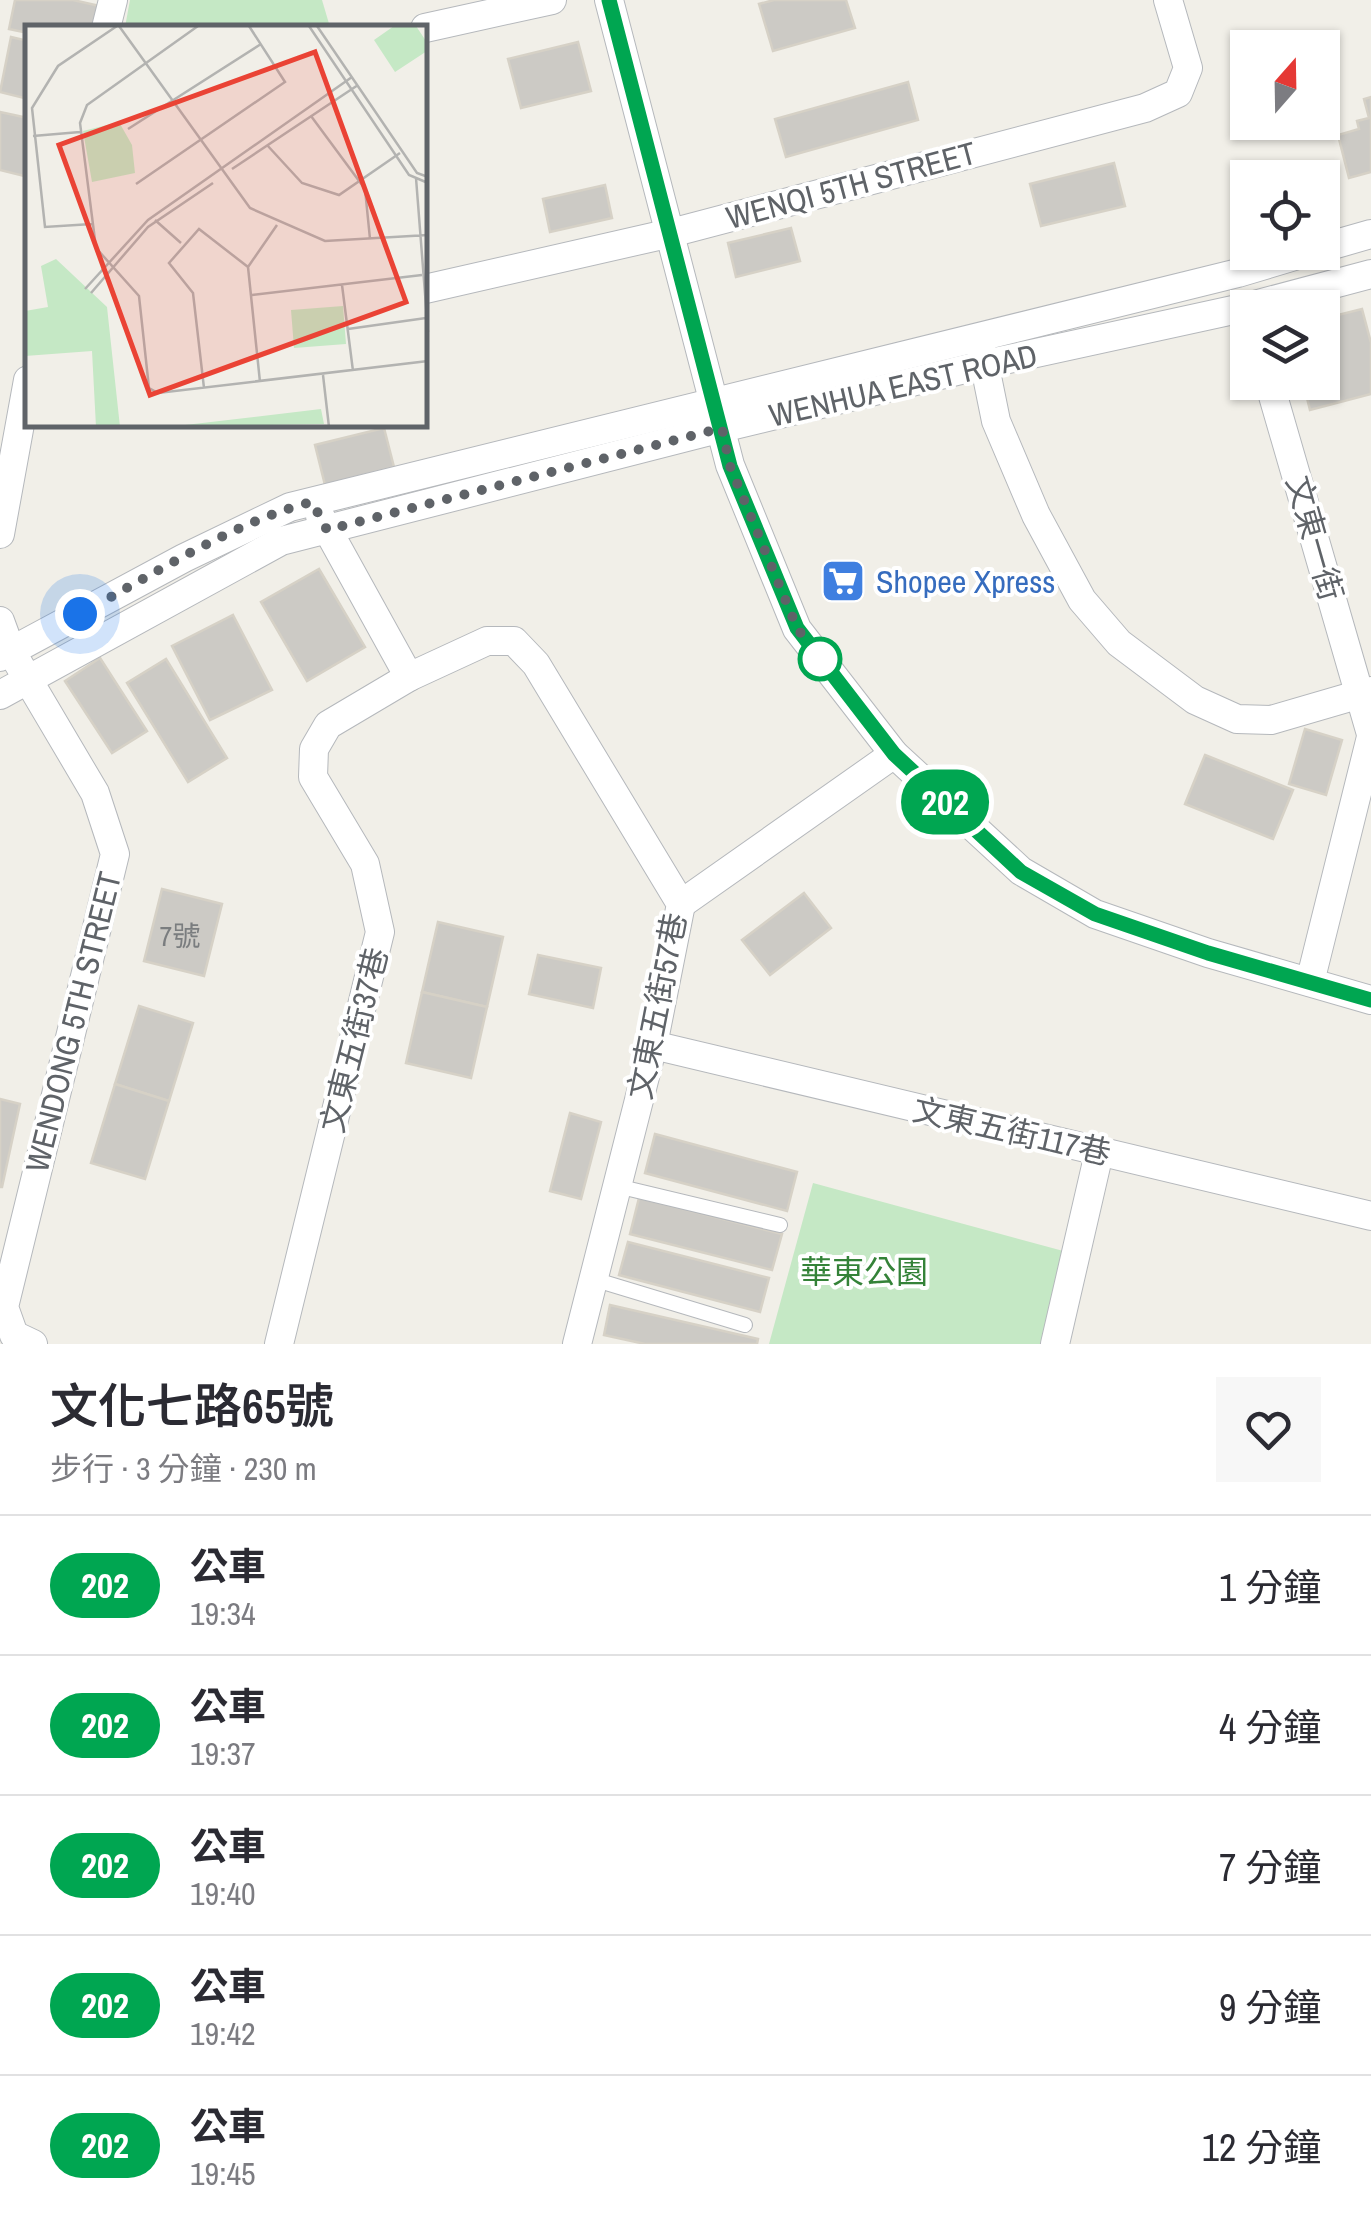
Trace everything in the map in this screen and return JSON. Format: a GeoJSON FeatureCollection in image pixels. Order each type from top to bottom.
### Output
{"type":"FeatureCollection","features":[{"type":"Feature","properties":{"kind":"street"},"geometry":{"type":"LineString","coordinates":[[107,25],[112,0]]}},
{"type":"Feature","properties":{"kind":"street"},"geometry":{"type":"LineString","coordinates":[[428,27],[552,0]]}},
{"type":"Feature","properties":{"kind":"street"},"geometry":{"type":"LineString","coordinates":[[609,0],[730,466],[797,628],[894,754],[1021,872],[1095,914],[1208,953],[1371,1000]]}},
{"type":"Feature","properties":{"kind":"street","name":"WENQI 5TH STREET"},"geometry":{"type":"LineString","coordinates":[[428,288],[671,233],[1145,108],[1178,94],[1188,68],[1168,0]]}},
{"type":"Feature","properties":{"kind":"street"},"geometry":{"type":"LineString","coordinates":[[1340,243],[1371,234]]}},
{"type":"Feature","properties":{"kind":"street","name":"WENHUA EAST ROAD"},"geometry":{"type":"LineString","coordinates":[[0,695],[281,541],[718,416],[978,336],[1251,270]]}},
{"type":"Feature","properties":{"kind":"street"},"geometry":{"type":"LineString","coordinates":[[1238,274],[1242,290]]}},
{"type":"Feature","properties":{"kind":"street","name":"WENHUA EAST ROAD"},"geometry":{"type":"LineString","coordinates":[[1313,290],[1371,274]]}},
{"type":"Feature","properties":{"kind":"street","name":"WENHUA EAST ROAD"},"geometry":{"type":"LineString","coordinates":[[6,654],[200,550],[290,507],[1230,312]]}},
{"type":"Feature","properties":{"kind":"street"},"geometry":{"type":"LineString","coordinates":[[978,336],[996,421],[1036,515],[1082,600],[1118,643],[1195,700],[1237,720],[1271,720],[1366,692]]}},
{"type":"Feature","properties":{"kind":"street"},"geometry":{"type":"LineString","coordinates":[[0,534],[8,428],[25,387]]}},
{"type":"Feature","properties":{"kind":"street","name":"文東一街"},"geometry":{"type":"LineString","coordinates":[[1275,400],[1366,692],[1371,736]]}},
{"type":"Feature","properties":{"kind":"street"},"geometry":{"type":"LineString","coordinates":[[312,502],[409,677]]}},
{"type":"Feature","properties":{"kind":"street","name":"WENDONG 5TH STREET"},"geometry":{"type":"LineString","coordinates":[[0,621],[6,654],[28,679],[95,793],[115,854],[4,1307],[14,1335],[32,1344]]}},
{"type":"Feature","properties":{"kind":"street","name":"文東五街57巷"},"geometry":{"type":"LineString","coordinates":[[409,677],[486,642],[514,641],[536,664],[681,904],[653,1045],[577,1344]]}},
{"type":"Feature","properties":{"kind":"street","name":"文東五街37巷"},"geometry":{"type":"LineString","coordinates":[[279,1344],[380,932],[365,864],[313,777],[314,749],[328,725],[409,677]]}},
{"type":"Feature","properties":{"kind":"street"},"geometry":{"type":"LineString","coordinates":[[1310,982],[1371,736]]}},
{"type":"Feature","properties":{"kind":"street"},"geometry":{"type":"LineString","coordinates":[[681,904],[894,754]]}},
{"type":"Feature","properties":{"kind":"street","name":"文東五街117巷"},"geometry":{"type":"LineString","coordinates":[[653,1045],[1371,1216]]}},
{"type":"Feature","properties":{"kind":"street"},"geometry":{"type":"LineString","coordinates":[[1055,1344],[1099,1153]]}},
{"type":"Feature","properties":{"kind":"lane"},"geometry":{"type":"LineString","coordinates":[[617,1186],[780,1225]]}},
{"type":"Feature","properties":{"kind":"lane"},"geometry":{"type":"LineString","coordinates":[[593,1279],[745,1325]]}},
{"type":"Feature","properties":{"kind":"green space"},"geometry":{"type":"Polygon","coordinates":[[[130,0],[322,0],[329,25],[125,25],[130,0]]]}},
{"type":"Feature","properties":{"kind":"green space","name":"華東公園"},"geometry":{"type":"Polygon","coordinates":[[[813,1183],[1067,1252],[1042,1344],[769,1344],[813,1183]]]}},
{"type":"Feature","properties":{"kind":"building"},"geometry":{"type":"Polygon","coordinates":[[[15,0],[73,0],[104,7],[101,25],[25,25],[25,32],[9,29],[15,0]]]}},
{"type":"Feature","properties":{"kind":"building"},"geometry":{"type":"Polygon","coordinates":[[[774,0],[846,0],[855,28],[773,51],[759,4],[774,0]]]}},
{"type":"Feature","properties":{"kind":"building"},"geometry":{"type":"Polygon","coordinates":[[[11,37],[25,40],[25,98],[0,92],[11,37]]]}},
{"type":"Feature","properties":{"kind":"building"},"geometry":{"type":"Polygon","coordinates":[[[578,42],[591,91],[521,108],[508,59],[578,42]]]}},
{"type":"Feature","properties":{"kind":"building"},"geometry":{"type":"Polygon","coordinates":[[[908,82],[918,120],[786,157],[775,119],[908,82]]]}},
{"type":"Feature","properties":{"kind":"building"},"geometry":{"type":"Polygon","coordinates":[[[1371,97],[1371,172],[1349,178],[1340,134],[1359,129],[1357,121],[1369,118],[1364,99],[1371,97]]]}},
{"type":"Feature","properties":{"kind":"building"},"geometry":{"type":"Polygon","coordinates":[[[0,112],[25,117],[25,176],[0,170],[0,112]]]}},
{"type":"Feature","properties":{"kind":"building"},"geometry":{"type":"Polygon","coordinates":[[[1114,163],[1125,206],[1041,226],[1030,184],[1114,163]]]}},
{"type":"Feature","properties":{"kind":"building"},"geometry":{"type":"Polygon","coordinates":[[[605,185],[612,218],[550,232],[543,199],[605,185]]]}},
{"type":"Feature","properties":{"kind":"building"},"geometry":{"type":"Polygon","coordinates":[[[791,228],[800,261],[736,277],[728,243],[791,228]]]}},
{"type":"Feature","properties":{"kind":"building"},"geometry":{"type":"Polygon","coordinates":[[[1362,309],[1371,343],[1371,394],[1310,410],[1308,400],[1340,400],[1340,314],[1362,309]]]}},
{"type":"Feature","properties":{"kind":"building"},"geometry":{"type":"Polygon","coordinates":[[[384,428],[394,467],[325,485],[315,445],[384,428]]]}},
{"type":"Feature","properties":{"kind":"building"},"geometry":{"type":"Polygon","coordinates":[[[319,569],[365,647],[307,681],[261,602],[319,569]]]}},
{"type":"Feature","properties":{"kind":"building"},"geometry":{"type":"Polygon","coordinates":[[[233,615],[272,690],[210,720],[172,646],[233,615]]]}},
{"type":"Feature","properties":{"kind":"building"},"geometry":{"type":"Polygon","coordinates":[[[100,658],[147,731],[112,753],[65,681],[100,658]]]}},
{"type":"Feature","properties":{"kind":"building"},"geometry":{"type":"Polygon","coordinates":[[[166,659],[227,758],[188,782],[127,683],[166,659]]]}},
{"type":"Feature","properties":{"kind":"building"},"geometry":{"type":"Polygon","coordinates":[[[1305,729],[1342,740],[1326,795],[1289,784],[1305,729]]]}},
{"type":"Feature","properties":{"kind":"building"},"geometry":{"type":"Polygon","coordinates":[[[1205,755],[1293,790],[1273,839],[1185,804],[1205,755]]]}},
{"type":"Feature","properties":{"kind":"building"},"geometry":{"type":"Polygon","coordinates":[[[162,889],[222,904],[204,976],[144,961],[162,889]]]}},
{"type":"Feature","properties":{"kind":"building"},"geometry":{"type":"Polygon","coordinates":[[[804,893],[831,928],[770,975],[742,940],[804,893]]]}},
{"type":"Feature","properties":{"kind":"building"},"geometry":{"type":"Polygon","coordinates":[[[438,922],[503,937],[487,1007],[422,992],[438,922]]]}},
{"type":"Feature","properties":{"kind":"building"},"geometry":{"type":"Polygon","coordinates":[[[538,955],[601,968],[593,1008],[529,994],[538,955]]]}},
{"type":"Feature","properties":{"kind":"building"},"geometry":{"type":"Polygon","coordinates":[[[422,992],[487,1007],[471,1078],[406,1063],[422,992]]]}},
{"type":"Feature","properties":{"kind":"building"},"geometry":{"type":"Polygon","coordinates":[[[139,1006],[193,1023],[169,1101],[115,1084],[139,1006]]]}},
{"type":"Feature","properties":{"kind":"building"},"geometry":{"type":"Polygon","coordinates":[[[115,1084],[169,1101],[145,1179],[91,1163],[115,1084]]]}},
{"type":"Feature","properties":{"kind":"building"},"geometry":{"type":"Polygon","coordinates":[[[0,1099],[20,1104],[2,1187],[0,1187],[0,1099]]]}},
{"type":"Feature","properties":{"kind":"building"},"geometry":{"type":"Polygon","coordinates":[[[570,1113],[601,1122],[581,1199],[550,1191],[570,1113]]]}},
{"type":"Feature","properties":{"kind":"building"},"geometry":{"type":"Polygon","coordinates":[[[655,1134],[797,1172],[787,1211],[645,1173],[655,1134]]]}},
{"type":"Feature","properties":{"kind":"building"},"geometry":{"type":"Polygon","coordinates":[[[639,1198],[782,1234],[772,1270],[630,1234],[639,1198]]]}},
{"type":"Feature","properties":{"kind":"building"},"geometry":{"type":"Polygon","coordinates":[[[628,1242],[769,1278],[760,1312],[619,1275],[628,1242]]]}},
{"type":"Feature","properties":{"kind":"building"},"geometry":{"type":"Polygon","coordinates":[[[610,1305],[758,1339],[757,1344],[645,1344],[604,1335],[610,1305]]]}},
{"type":"Feature","properties":{"kind":"bus line","name":"202"},"geometry":{"type":"LineString","coordinates":[[609,0],[730,466],[797,628],[894,754],[1021,872],[1095,914],[1208,953],[1371,1000]]}},
{"type":"Feature","properties":{"kind":"place","name":"Shopee Xpress"},"geometry":{"type":"Point","coordinates":[843,581]}},
{"type":"Feature","properties":{"kind":"route"},"geometry":{"type":"LineString","coordinates":[[80,614],[290,507],[312,502],[327,530],[722,428],[730,466],[797,628],[820,659]]}}]}
